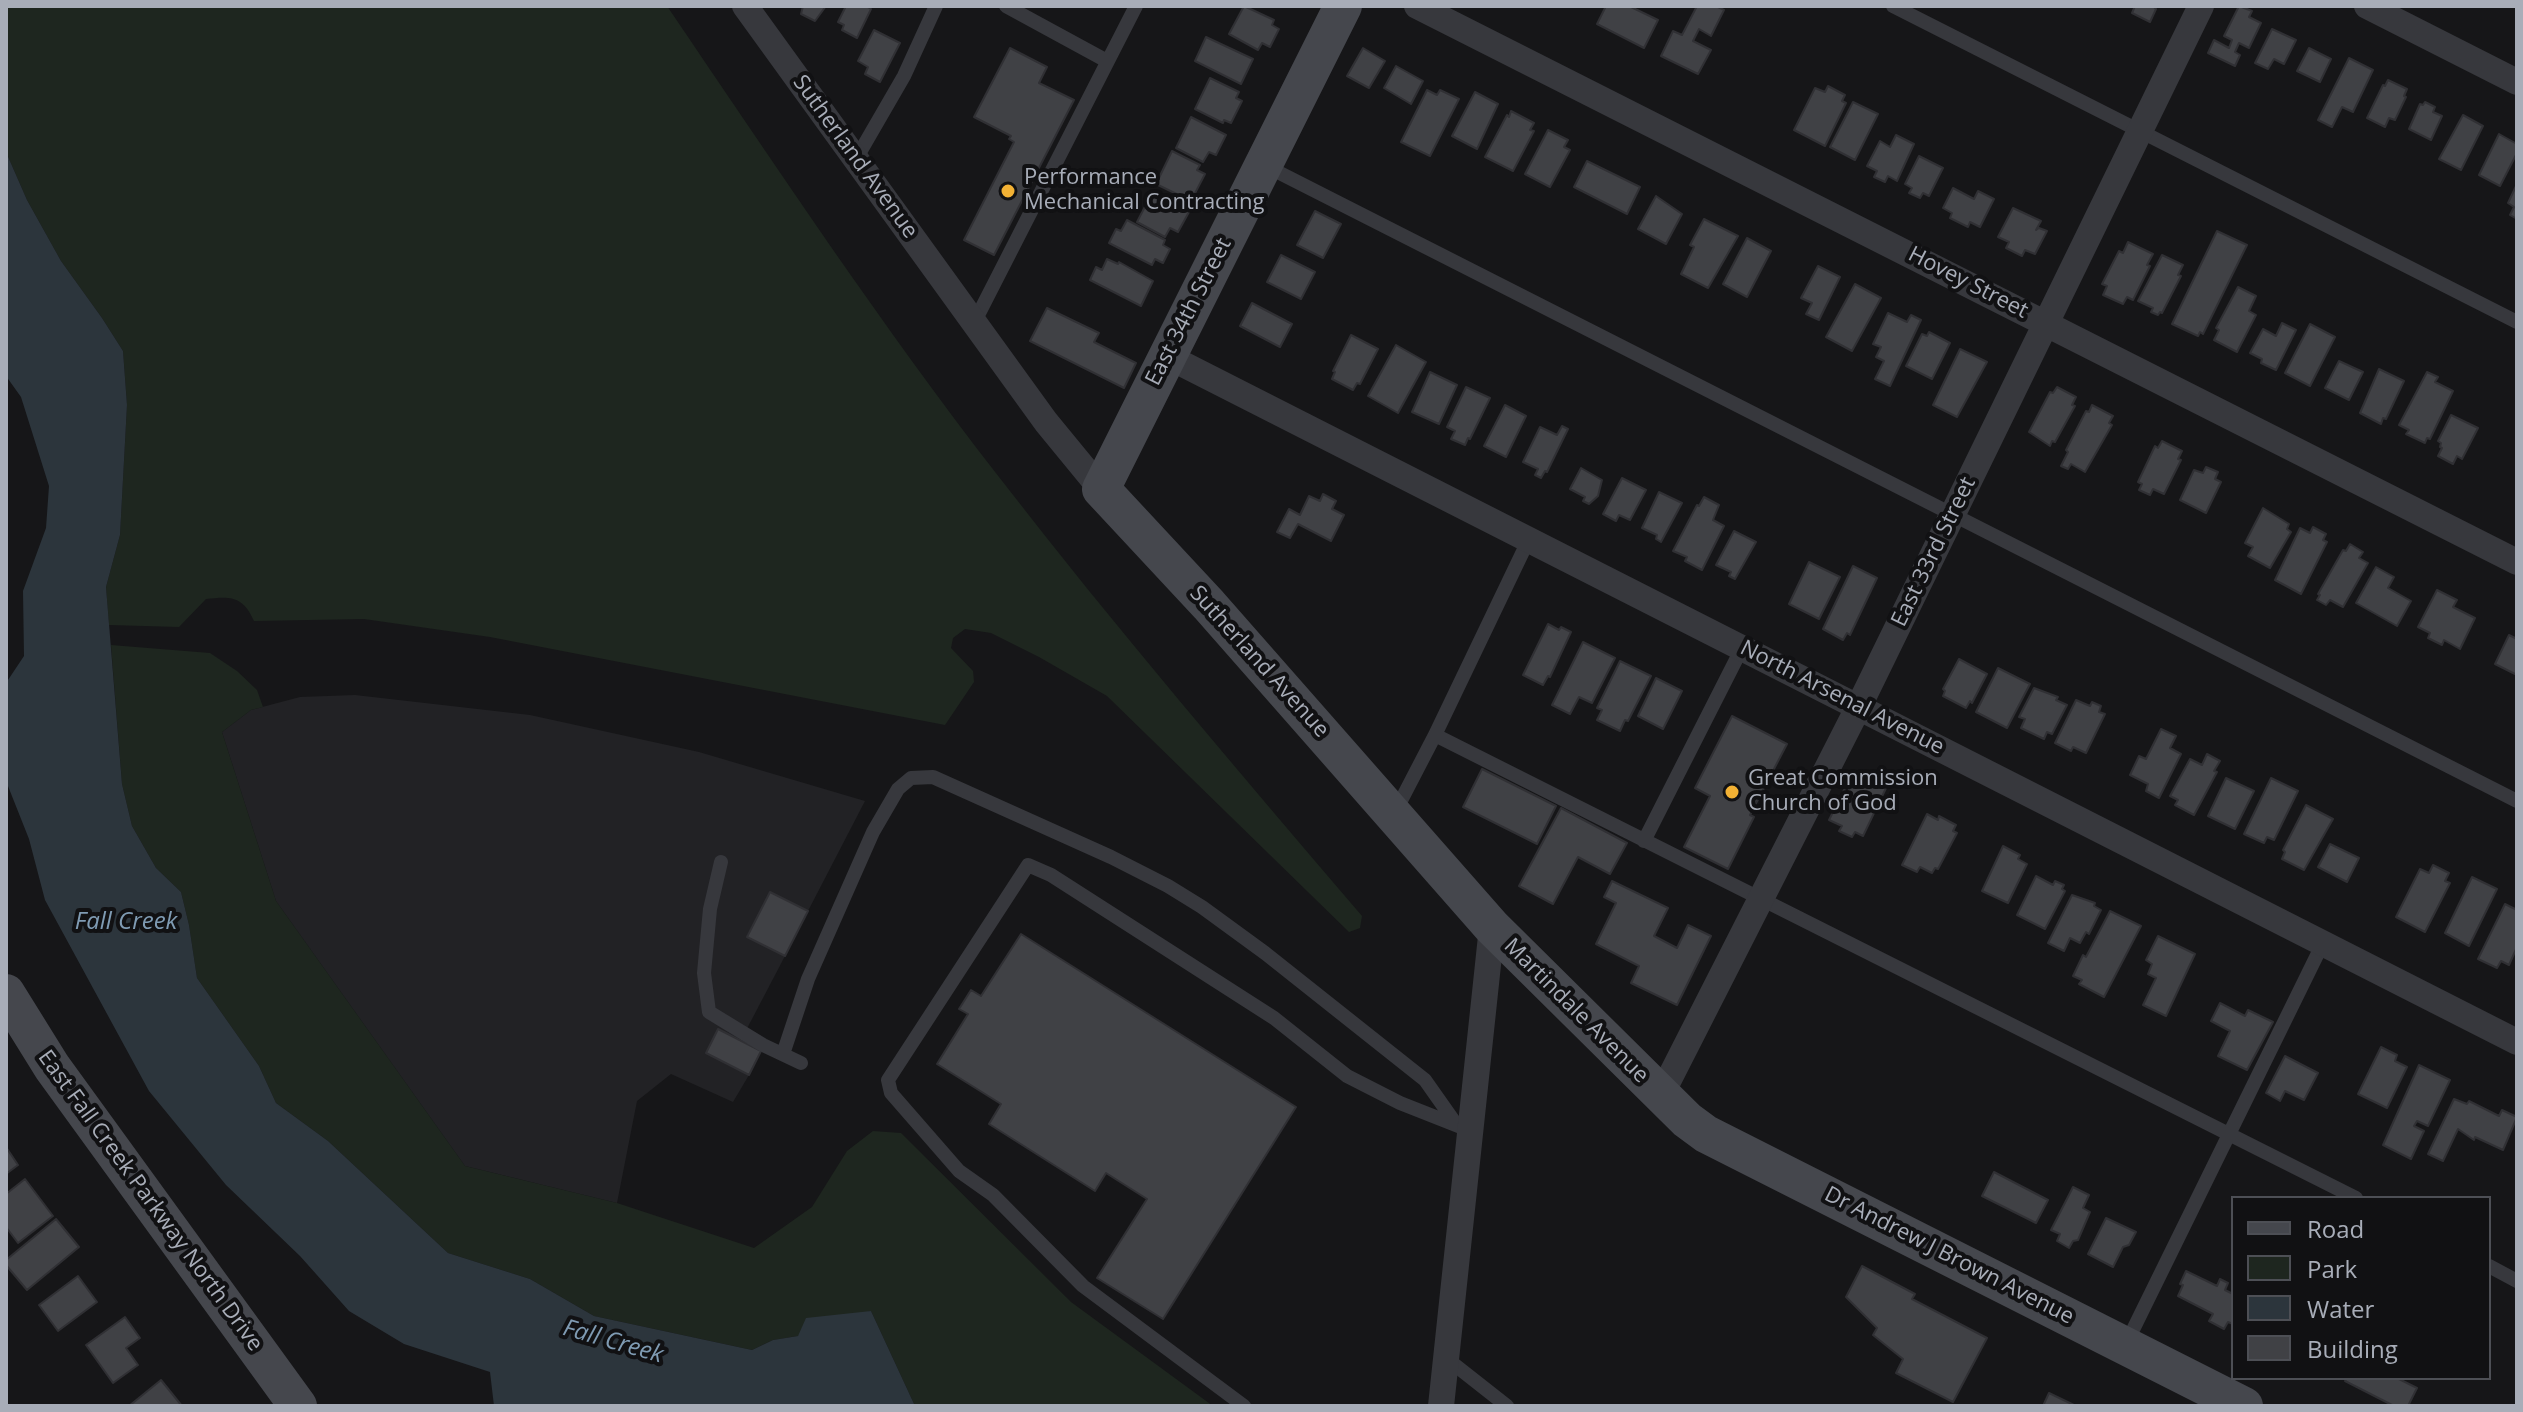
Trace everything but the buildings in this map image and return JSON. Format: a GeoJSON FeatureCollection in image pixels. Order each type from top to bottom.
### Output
{"type":"FeatureCollection","features":[{"type":"Feature","properties":{"kind":"main road","name":"East 34th Street"},"geometry":{"type":"LineString","coordinates":[[1101,489],[1343,6]]}},
{"type":"Feature","properties":{"kind":"main road","name":"Sutherland Avenue"},"geometry":{"type":"LineString","coordinates":[[1101,489],[1209,605],[1492,927]]}},
{"type":"Feature","properties":{"kind":"main road","name":"Martindale Avenue"},"geometry":{"type":"LineString","coordinates":[[1492,927],[1661,1095]]}},
{"type":"Feature","properties":{"kind":"main road","name":"East Fall Creek Parkway North Drive"},"geometry":{"type":"LineString","coordinates":[[6,993],[52,1067],[298,1406]]}},
{"type":"Feature","properties":{"kind":"main road","name":"Dr Andrew J Brown Avenue"},"geometry":{"type":"LineString","coordinates":[[1661,1095],[1706,1134],[2125,1345],[2234,1404]]}},
{"type":"Feature","properties":{"kind":"street","name":"Sutherland Avenue"},"geometry":{"type":"LineString","coordinates":[[745,6],[1046,422],[1101,489]]}},
{"type":"Feature","properties":{"kind":"street","name":"Hovey Street"},"geometry":{"type":"LineString","coordinates":[[1417,6],[2517,562]]}},
{"type":"Feature","properties":{"kind":"street","name":"East 33rd Street"},"geometry":{"type":"LineString","coordinates":[[1661,1095],[1859,706],[2201,6]]}},
{"type":"Feature","properties":{"kind":"street"},"geometry":{"type":"LineString","coordinates":[[2367,6],[2517,82]]}},
{"type":"Feature","properties":{"kind":"street","name":"North Arsenal Avenue"},"geometry":{"type":"LineString","coordinates":[[1167,356],[2517,1042]]}},
{"type":"Feature","properties":{"kind":"street"},"geometry":{"type":"LineString","coordinates":[[1441,1406],[1464,1128],[1492,927]]}},
{"type":"Feature","properties":{"kind":"lane"},"geometry":{"type":"LineString","coordinates":[[856,159],[904,76],[936,6]]}},
{"type":"Feature","properties":{"kind":"lane"},"geometry":{"type":"LineString","coordinates":[[1006,6],[1107,61]]}},
{"type":"Feature","properties":{"kind":"lane"},"geometry":{"type":"LineString","coordinates":[[974,323],[1136,6]]}},
{"type":"Feature","properties":{"kind":"lane"},"geometry":{"type":"LineString","coordinates":[[1893,6],[2517,322]]}},
{"type":"Feature","properties":{"kind":"lane"},"geometry":{"type":"LineString","coordinates":[[1263,165],[2517,801]]}},
{"type":"Feature","properties":{"kind":"lane"},"geometry":{"type":"LineString","coordinates":[[1394,814],[1528,541]]}},
{"type":"Feature","properties":{"kind":"lane"},"geometry":{"type":"LineString","coordinates":[[1644,841],[1742,648]]}},
{"type":"Feature","properties":{"kind":"lane"},"geometry":{"type":"LineString","coordinates":[[1435,735],[2352,1196]]}},
{"type":"Feature","properties":{"kind":"lane"},"geometry":{"type":"LineString","coordinates":[[783,1054],[808,979],[873,832],[898,789],[911,778],[933,777],[1111,857],[1202,907],[1425,1080],[1464,1128]]}},
{"type":"Feature","properties":{"kind":"lane"},"geometry":{"type":"LineString","coordinates":[[721,862],[710,909],[704,973],[709,1012],[801,1063]]}},
{"type":"Feature","properties":{"kind":"lane"},"geometry":{"type":"LineString","coordinates":[[1244,1406],[1083,1286],[993,1195],[959,1171],[891,1093],[888,1080],[1028,865],[1051,875],[1274,1018],[1347,1076],[1400,1103],[1464,1128]]}},
{"type":"Feature","properties":{"kind":"lane"},"geometry":{"type":"LineString","coordinates":[[2125,1345],[2323,943]]}},
{"type":"Feature","properties":{"kind":"lane"},"geometry":{"type":"LineString","coordinates":[[2491,1267],[2517,1281]]}},
{"type":"Feature","properties":{"kind":"lane"},"geometry":{"type":"LineString","coordinates":[[1446,1358],[1507,1406]]}},
{"type":"Feature","properties":{"kind":"shaded area"},"geometry":{"type":"Polygon","coordinates":[[[355,695],[530,715],[699,752],[865,801],[808,911],[770,892],[747,936],[785,956],[741,1040],[718,1029],[706,1053],[749,1075],[733,1102],[671,1074],[637,1101],[617,1203],[465,1166],[276,901],[222,732],[251,710],[300,697],[355,695]]]}},
{"type":"Feature","properties":{"kind":"green space"},"geometry":{"type":"Polygon","coordinates":[[[6,6],[667,6],[829,244],[955,420],[1132,644],[1362,916],[1360,928],[1349,932],[1107,696],[991,633],[965,629],[953,638],[951,648],[973,671],[974,682],[945,725],[490,637],[364,619],[254,621],[241,602],[229,598],[206,599],[179,627],[109,625],[106,587],[120,535],[127,405],[123,351],[61,261],[27,200],[6,152],[6,6]]]}},
{"type":"Feature","properties":{"kind":"green space"},"geometry":{"type":"Polygon","coordinates":[[[111,645],[210,653],[237,671],[257,690],[263,707],[251,710],[222,732],[276,901],[465,1166],[617,1203],[754,1248],[812,1207],[847,1151],[873,1131],[901,1133],[1071,1302],[1213,1406],[915,1406],[871,1311],[798,1336],[773,1340],[752,1350],[594,1316],[530,1279],[448,1253],[328,1141],[276,1103],[259,1066],[197,978],[181,892],[156,868],[132,826],[122,784],[111,645]]]}},
{"type":"Feature","properties":{"kind":"water","name":"Fall Creek"},"geometry":{"type":"Polygon","coordinates":[[[6,152],[27,200],[61,261],[123,351],[127,405],[120,535],[106,587],[122,784],[132,826],[156,868],[181,892],[197,978],[259,1066],[276,1103],[328,1141],[448,1253],[530,1279],[594,1316],[752,1350],[773,1340],[798,1336],[806,1318],[871,1311],[915,1406],[494,1406],[490,1372],[404,1344],[349,1311],[300,1256],[226,1185],[149,1091],[45,900],[29,839],[6,781],[6,683],[24,656],[23,591],[46,528],[49,486],[21,397],[6,376],[6,152]]]}},
{"type":"Feature","properties":{"kind":"place","name":"Performance Mechanical Contracting"},"geometry":{"type":"Point","coordinates":[1008,191]}},
{"type":"Feature","properties":{"kind":"place","name":"Great Commission Church of God"},"geometry":{"type":"Point","coordinates":[1732,792]}}]}
